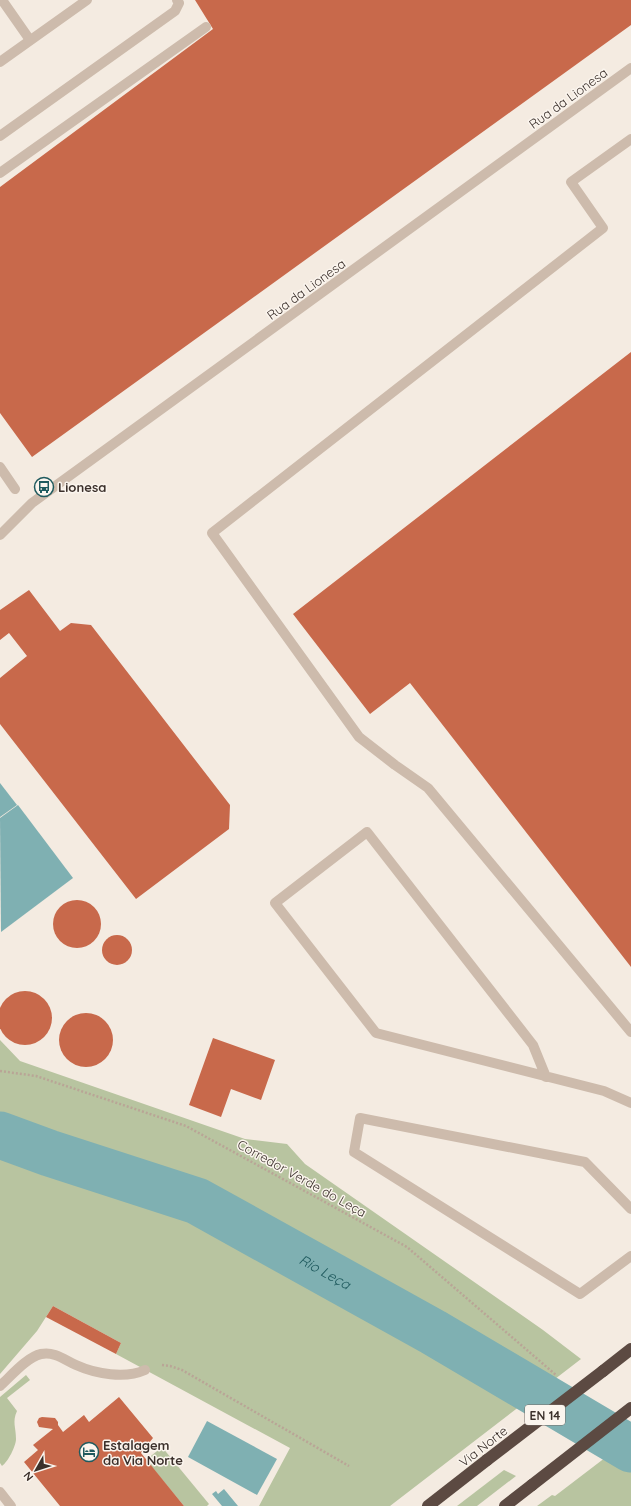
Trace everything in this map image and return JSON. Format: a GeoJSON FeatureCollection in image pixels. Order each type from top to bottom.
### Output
{"type":"FeatureCollection","features":[{"type":"Feature","properties":{"kind":"highway","name":"Via Norte"},"geometry":{"type":"LineString","coordinates":[[428,1506],[631,1349]]}},
{"type":"Feature","properties":{"kind":"highway"},"geometry":{"type":"LineString","coordinates":[[505,1506],[631,1408]]}},
{"type":"Feature","properties":{"kind":"street"},"geometry":{"type":"LineString","coordinates":[[2,0],[30,40]]}},
{"type":"Feature","properties":{"kind":"street"},"geometry":{"type":"LineString","coordinates":[[0,62],[87,0]]}},
{"type":"Feature","properties":{"kind":"street"},"geometry":{"type":"LineString","coordinates":[[0,136],[174,11],[179,3],[177,0]]}},
{"type":"Feature","properties":{"kind":"street"},"geometry":{"type":"LineString","coordinates":[[0,173],[206,27]]}},
{"type":"Feature","properties":{"kind":"street","name":"Rua da Lionesa"},"geometry":{"type":"LineString","coordinates":[[0,535],[32,503],[631,68]]}},
{"type":"Feature","properties":{"kind":"street"},"geometry":{"type":"LineString","coordinates":[[631,139],[570,182],[603,228],[212,533],[359,737],[428,788],[631,1032]]}},
{"type":"Feature","properties":{"kind":"street"},"geometry":{"type":"LineString","coordinates":[[0,467],[15,489]]}},
{"type":"Feature","properties":{"kind":"street"},"geometry":{"type":"LineString","coordinates":[[546,1077],[533,1045],[367,832],[275,903],[376,1033],[546,1077],[604,1091],[631,1103]]}},
{"type":"Feature","properties":{"kind":"street"},"geometry":{"type":"LineString","coordinates":[[631,1209],[585,1162],[360,1118],[354,1152],[580,1294],[631,1256]]}},
{"type":"Feature","properties":{"kind":"street"},"geometry":{"type":"LineString","coordinates":[[0,1386],[26,1362],[41,1354],[54,1354],[78,1366],[105,1373],[127,1375],[145,1370]]}},
{"type":"Feature","properties":{"kind":"street"},"geometry":{"type":"LineString","coordinates":[[0,1492],[11,1506]]}},
{"type":"Feature","properties":{"kind":"path","name":"Corredor Verde do Leça"},"geometry":{"type":"LineString","coordinates":[[0,1071],[36,1076],[186,1126],[406,1247],[556,1375]]}},
{"type":"Feature","properties":{"kind":"path"},"geometry":{"type":"LineString","coordinates":[[145,1370],[156,1365],[170,1366],[182,1370],[349,1466]]}},
{"type":"Feature","properties":{"kind":"green space"},"geometry":{"type":"Polygon","coordinates":[[[0,1040],[20,1061],[245,1139],[287,1144],[305,1164],[543,1330],[581,1359],[390,1506],[259,1506],[290,1448],[116,1354],[121,1343],[53,1306],[37,1331],[0,1374],[0,1040]]]}},
{"type":"Feature","properties":{"kind":"green space"},"geometry":{"type":"Polygon","coordinates":[[[26,1375],[30,1380],[7,1398],[17,1411],[14,1422],[16,1439],[15,1446],[11,1454],[2,1466],[0,1463],[0,1397],[26,1375]]]}},
{"type":"Feature","properties":{"kind":"green space"},"geometry":{"type":"Polygon","coordinates":[[[631,1438],[631,1506],[537,1506],[552,1495],[555,1496],[631,1438]]]}},
{"type":"Feature","properties":{"kind":"green space"},"geometry":{"type":"Polygon","coordinates":[[[162,1447],[209,1504],[207,1506],[184,1506],[146,1460],[162,1447]]]}},
{"type":"Feature","properties":{"kind":"green space"},"geometry":{"type":"Polygon","coordinates":[[[504,1470],[516,1476],[477,1506],[457,1506],[504,1470]]]}},
{"type":"Feature","properties":{"kind":"water"},"geometry":{"type":"Polygon","coordinates":[[[0,783],[17,805],[0,817],[0,783]]]}},
{"type":"Feature","properties":{"kind":"water"},"geometry":{"type":"Polygon","coordinates":[[[18,805],[73,878],[1,932],[0,818],[18,805]]]}},
{"type":"Feature","properties":{"kind":"water"},"geometry":{"type":"Polygon","coordinates":[[[207,1421],[277,1459],[257,1495],[188,1457],[207,1421]]]}},
{"type":"Feature","properties":{"kind":"water"},"geometry":{"type":"Polygon","coordinates":[[[224,1489],[238,1506],[222,1506],[212,1494],[216,1491],[218,1494],[224,1489]]]}},
{"type":"Feature","properties":{"kind":"building"},"geometry":{"type":"Polygon","coordinates":[[[195,0],[631,0],[631,25],[32,457],[0,413],[0,187],[213,29],[195,0]]]}},
{"type":"Feature","properties":{"kind":"building"},"geometry":{"type":"Polygon","coordinates":[[[631,352],[631,967],[410,683],[370,714],[293,614],[631,352]]]}},
{"type":"Feature","properties":{"kind":"building"},"geometry":{"type":"Polygon","coordinates":[[[29,590],[60,631],[71,623],[91,625],[230,805],[229,829],[136,899],[0,724],[0,678],[27,656],[9,633],[0,640],[0,610],[29,590]]]}},
{"type":"Feature","properties":{"kind":"building"},"geometry":{"type":"Polygon","coordinates":[[[77,900],[86,902],[94,907],[99,915],[101,924],[99,933],[94,941],[86,946],[77,948],[68,946],[60,941],[55,933],[53,924],[55,915],[60,907],[68,902],[77,900]]]}},
{"type":"Feature","properties":{"kind":"building"},"geometry":{"type":"Polygon","coordinates":[[[117,935],[128,939],[132,950],[128,961],[117,965],[106,961],[102,950],[106,939],[117,935]]]}},
{"type":"Feature","properties":{"kind":"building"},"geometry":{"type":"Polygon","coordinates":[[[25,991],[35,993],[44,999],[50,1008],[52,1018],[50,1028],[44,1037],[35,1043],[25,1045],[15,1043],[6,1037],[0,1028],[-2,1018],[0,1008],[6,999],[15,993],[25,991]]]}},
{"type":"Feature","properties":{"kind":"building"},"geometry":{"type":"Polygon","coordinates":[[[86,1013],[96,1015],[105,1021],[111,1030],[113,1040],[111,1050],[105,1059],[96,1065],[86,1067],[76,1065],[67,1059],[61,1050],[59,1040],[61,1030],[67,1021],[76,1015],[86,1013]]]}},
{"type":"Feature","properties":{"kind":"building"},"geometry":{"type":"Polygon","coordinates":[[[213,1038],[275,1060],[261,1100],[231,1089],[221,1117],[189,1105],[213,1038]]]}},
{"type":"Feature","properties":{"kind":"building"},"geometry":{"type":"Polygon","coordinates":[[[53,1306],[121,1343],[116,1354],[46,1317],[53,1306]]]}},
{"type":"Feature","properties":{"kind":"building","name":"Estalagem da Via Norte"},"geometry":{"type":"Polygon","coordinates":[[[119,1397],[153,1438],[141,1453],[184,1506],[60,1506],[24,1462],[38,1450],[33,1445],[53,1429],[39,1427],[37,1422],[39,1418],[55,1418],[63,1432],[84,1415],[89,1422],[119,1397]]]}},
{"type":"Feature","properties":{"kind":"waterway","name":"Rio Leça"},"geometry":{"type":"LineString","coordinates":[[0,1135],[49,1153],[197,1201],[433,1332],[631,1449]]}},
{"type":"Feature","properties":{"kind":"place","name":"Lionesa"},"geometry":{"type":"Point","coordinates":[44,487]}},
{"type":"Feature","properties":{"kind":"place","name":"Estalagem da Via Norte"},"geometry":{"type":"Point","coordinates":[89,1452]}}]}
